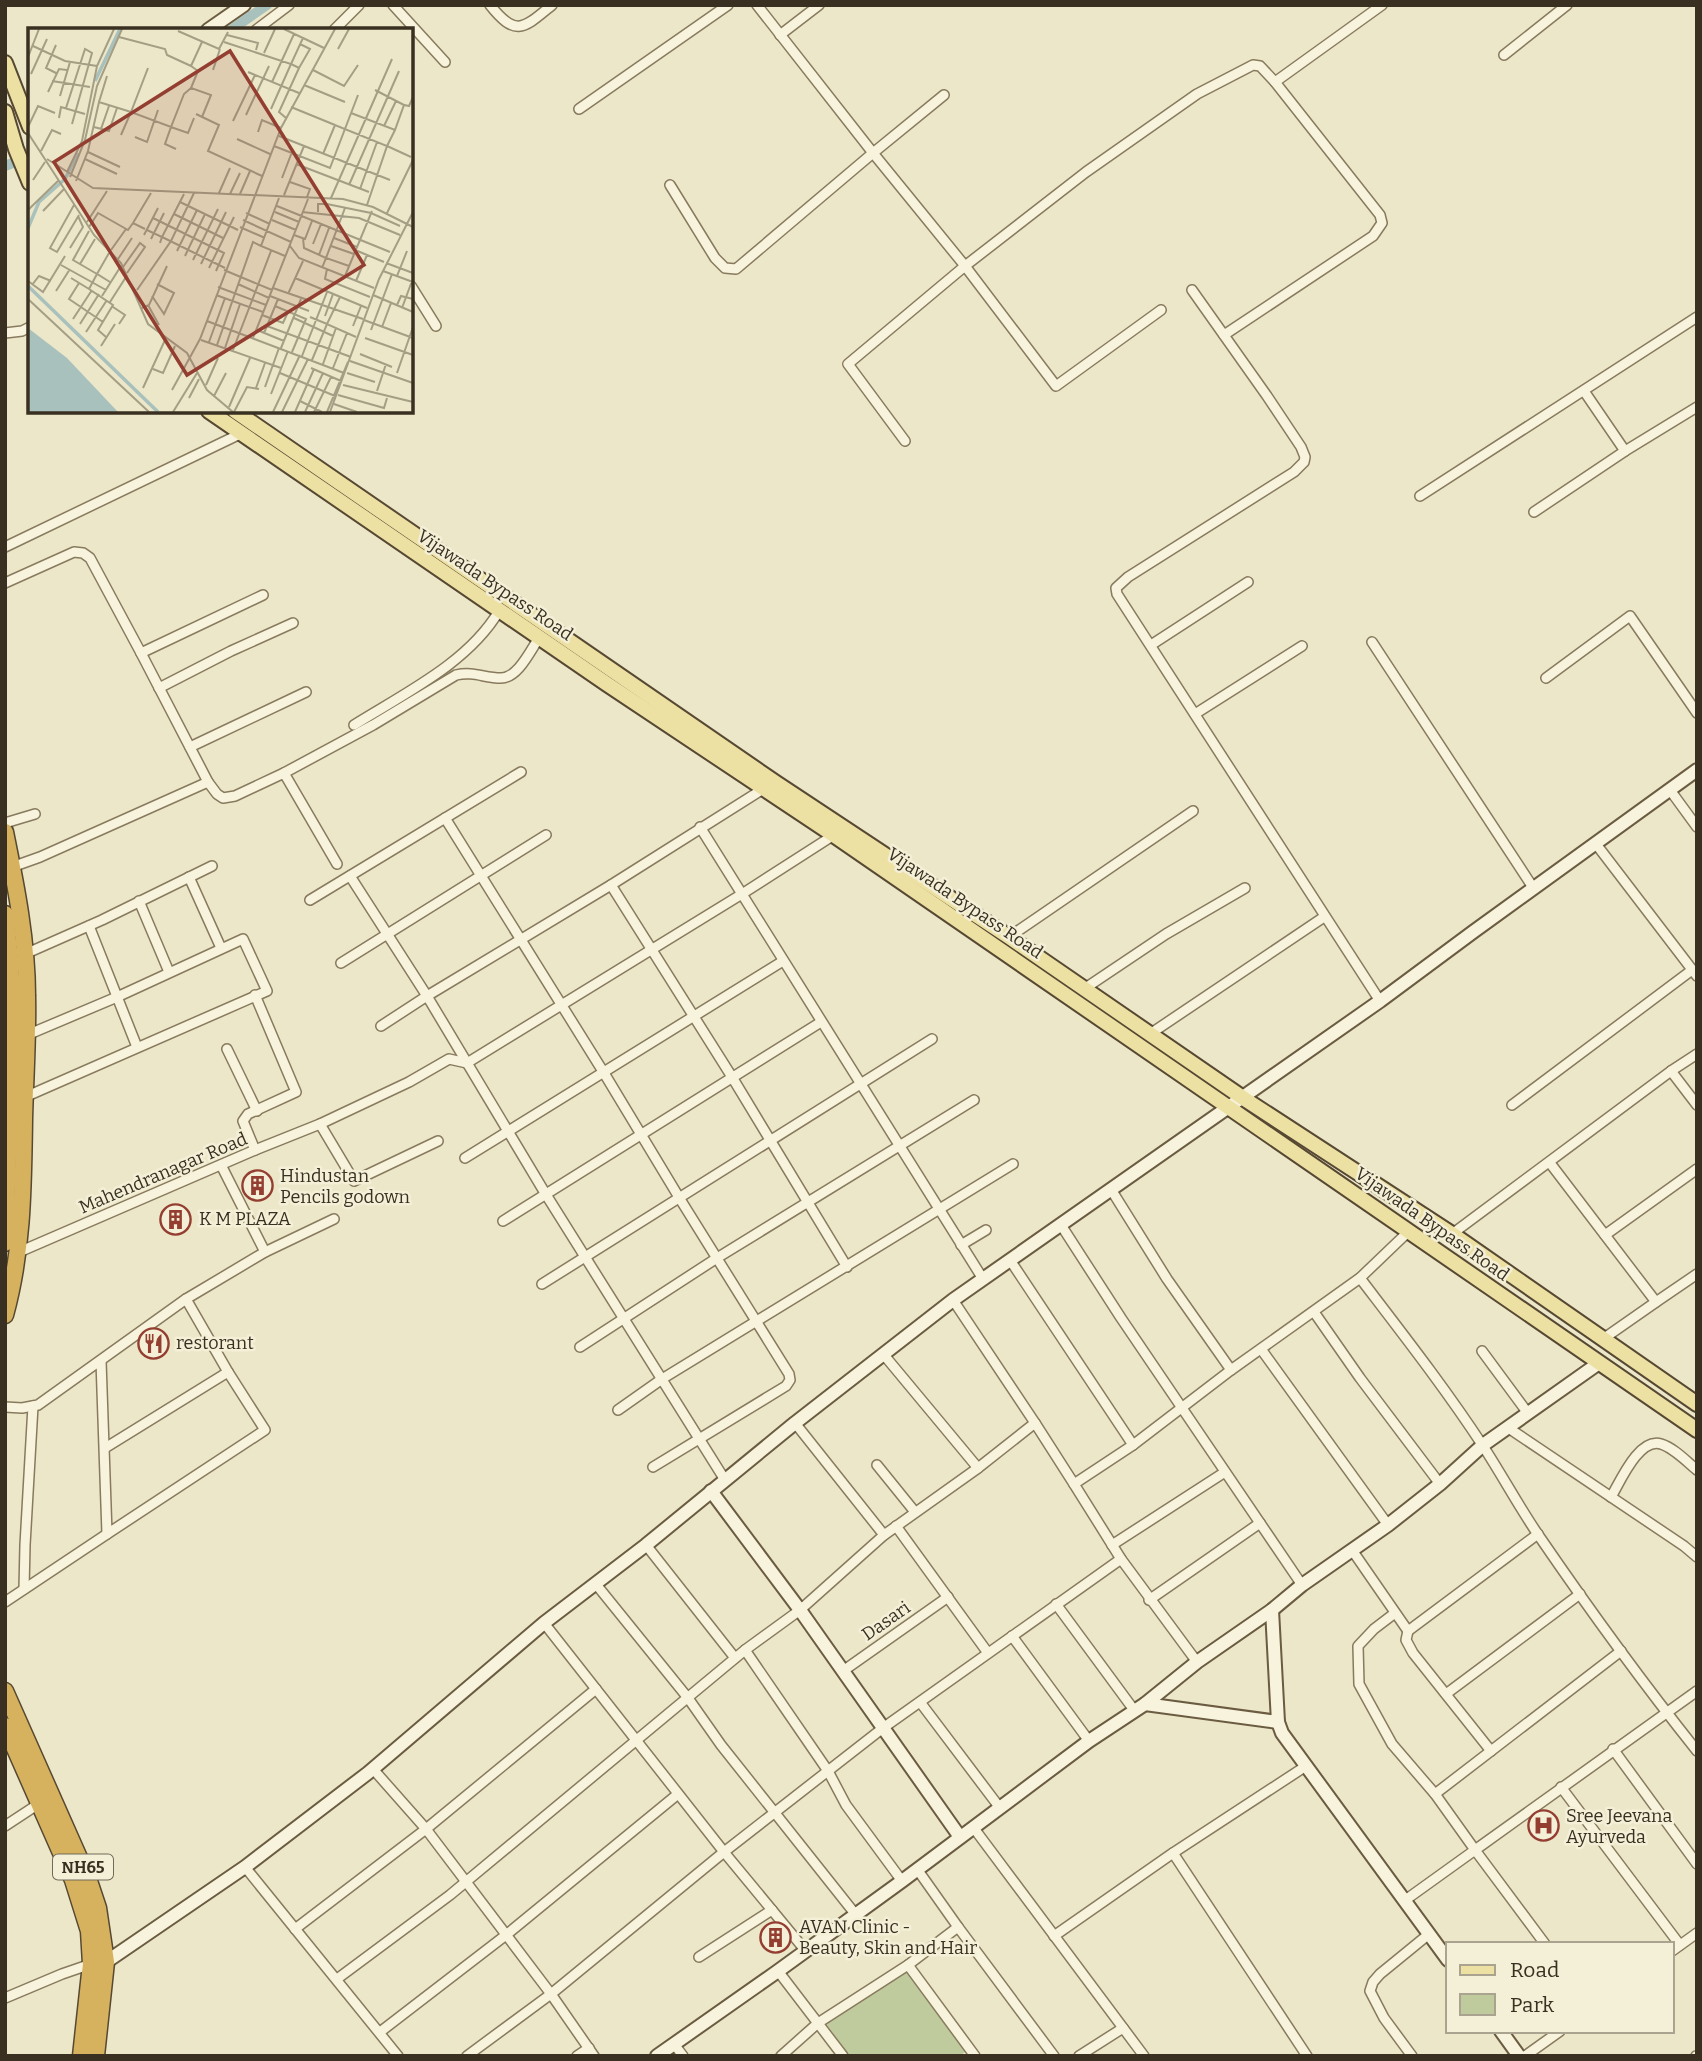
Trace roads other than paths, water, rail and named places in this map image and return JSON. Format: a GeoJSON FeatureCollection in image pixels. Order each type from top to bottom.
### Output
{"type":"FeatureCollection","features":[{"type":"Feature","properties":{"kind":"highway"},"geometry":{"type":"LineString","coordinates":[[5,832],[12,867],[13,958],[9,1016],[6,1236],[12,1247]]}},
{"type":"Feature","properties":{"kind":"highway"},"geometry":{"type":"LineString","coordinates":[[5,914],[13,958],[27,995],[23,1200],[12,1247],[5,1315]]}},
{"type":"Feature","properties":{"kind":"highway","name":"NH65"},"geometry":{"type":"LineString","coordinates":[[5,1691],[88,1878],[98,1908],[96,2056]]}},
{"type":"Feature","properties":{"kind":"highway","name":"NH65"},"geometry":{"type":"LineString","coordinates":[[5,1726],[73,1880],[98,1963],[81,2056]]}},
{"type":"Feature","properties":{"kind":"main road"},"geometry":{"type":"LineString","coordinates":[[5,63],[28,122]]}},
{"type":"Feature","properties":{"kind":"main road"},"geometry":{"type":"LineString","coordinates":[[5,112],[28,177]]}},
{"type":"Feature","properties":{"kind":"main road","name":"Vijawada Bypass Road"},"geometry":{"type":"LineString","coordinates":[[212,413],[763,789],[839,832],[1009,937],[1243,1098],[1452,1234],[1697,1405]]}},
{"type":"Feature","properties":{"kind":"main road","name":"Vijawada Bypass Road"},"geometry":{"type":"LineString","coordinates":[[238,413],[1408,1232],[1697,1430]]}},
{"type":"Feature","properties":{"kind":"street"},"geometry":{"type":"LineString","coordinates":[[211,28],[244,5]]}},
{"type":"Feature","properties":{"kind":"street"},"geometry":{"type":"LineString","coordinates":[[259,28],[289,5]]}},
{"type":"Feature","properties":{"kind":"street"},"geometry":{"type":"LineString","coordinates":[[336,28],[359,5]]}},
{"type":"Feature","properties":{"kind":"street"},"geometry":{"type":"LineString","coordinates":[[393,5],[445,62]]}},
{"type":"Feature","properties":{"kind":"street"},"geometry":{"type":"LineString","coordinates":[[490,5],[502,21],[520,27],[529,25],[552,5]]}},
{"type":"Feature","properties":{"kind":"street"},"geometry":{"type":"LineString","coordinates":[[579,109],[728,5]]}},
{"type":"Feature","properties":{"kind":"street"},"geometry":{"type":"LineString","coordinates":[[757,5],[965,266],[1056,386],[1161,310]]}},
{"type":"Feature","properties":{"kind":"street"},"geometry":{"type":"LineString","coordinates":[[780,35],[819,5]]}},
{"type":"Feature","properties":{"kind":"street"},"geometry":{"type":"LineString","coordinates":[[1275,82],[1382,5]]}},
{"type":"Feature","properties":{"kind":"street"},"geometry":{"type":"LineString","coordinates":[[1504,55],[1567,5]]}},
{"type":"Feature","properties":{"kind":"street"},"geometry":{"type":"LineString","coordinates":[[905,441],[848,364],[965,266],[1086,172],[1197,94],[1253,65],[1260,66],[1275,82],[1380,215],[1382,223],[1373,236],[1224,335]]}},
{"type":"Feature","properties":{"kind":"street"},"geometry":{"type":"LineString","coordinates":[[670,185],[715,258],[724,268],[736,269],[944,95]]}},
{"type":"Feature","properties":{"kind":"street"},"geometry":{"type":"LineString","coordinates":[[413,290],[436,326]]}},
{"type":"Feature","properties":{"kind":"street"},"geometry":{"type":"LineString","coordinates":[[1192,290],[1306,457],[1294,472],[1120,582],[1116,588],[1117,594],[1380,1001]]}},
{"type":"Feature","properties":{"kind":"street"},"geometry":{"type":"LineString","coordinates":[[1420,496],[1697,317]]}},
{"type":"Feature","properties":{"kind":"street"},"geometry":{"type":"LineString","coordinates":[[5,332],[28,328]]}},
{"type":"Feature","properties":{"kind":"street"},"geometry":{"type":"LineString","coordinates":[[1584,391],[1625,451]]}},
{"type":"Feature","properties":{"kind":"street"},"geometry":{"type":"LineString","coordinates":[[1534,512],[1697,407]]}},
{"type":"Feature","properties":{"kind":"street"},"geometry":{"type":"LineString","coordinates":[[5,547],[240,434]]}},
{"type":"Feature","properties":{"kind":"street"},"geometry":{"type":"LineString","coordinates":[[5,583],[74,552],[83,553],[90,558],[208,782],[223,798],[284,773],[373,725],[456,675],[468,672],[503,678],[517,669],[539,638]]}},
{"type":"Feature","properties":{"kind":"street"},"geometry":{"type":"LineString","coordinates":[[1151,645],[1248,582]]}},
{"type":"Feature","properties":{"kind":"street"},"geometry":{"type":"LineString","coordinates":[[141,653],[263,595]]}},
{"type":"Feature","properties":{"kind":"street"},"geometry":{"type":"LineString","coordinates":[[354,725],[459,658],[489,628],[499,611]]}},
{"type":"Feature","properties":{"kind":"street"},"geometry":{"type":"LineString","coordinates":[[1546,678],[1630,616],[1697,713]]}},
{"type":"Feature","properties":{"kind":"street"},"geometry":{"type":"LineString","coordinates":[[159,688],[293,623]]}},
{"type":"Feature","properties":{"kind":"street"},"geometry":{"type":"LineString","coordinates":[[1372,642],[1534,889]]}},
{"type":"Feature","properties":{"kind":"street"},"geometry":{"type":"LineString","coordinates":[[1195,714],[1301,646]]}},
{"type":"Feature","properties":{"kind":"street"},"geometry":{"type":"LineString","coordinates":[[190,747],[306,692]]}},
{"type":"Feature","properties":{"kind":"street"},"geometry":{"type":"LineString","coordinates":[[5,1998],[62,1974],[98,1963],[246,1867],[373,1769],[544,1623],[953,1300],[1380,1001],[1697,770]]}},
{"type":"Feature","properties":{"kind":"street"},"geometry":{"type":"LineString","coordinates":[[310,900],[521,772]]}},
{"type":"Feature","properties":{"kind":"street"},"geometry":{"type":"LineString","coordinates":[[284,773],[337,864]]}},
{"type":"Feature","properties":{"kind":"street"},"geometry":{"type":"LineString","coordinates":[[12,867],[208,782]]}},
{"type":"Feature","properties":{"kind":"street"},"geometry":{"type":"LineString","coordinates":[[381,1026],[763,789]]}},
{"type":"Feature","properties":{"kind":"street"},"geometry":{"type":"LineString","coordinates":[[1670,790],[1697,827]]}},
{"type":"Feature","properties":{"kind":"street"},"geometry":{"type":"LineString","coordinates":[[1009,937],[1193,811]]}},
{"type":"Feature","properties":{"kind":"street"},"geometry":{"type":"LineString","coordinates":[[5,823],[35,814]]}},
{"type":"Feature","properties":{"kind":"street"},"geometry":{"type":"LineString","coordinates":[[444,818],[789,1374],[790,1380],[786,1386],[653,1467]]}},
{"type":"Feature","properties":{"kind":"street"},"geometry":{"type":"LineString","coordinates":[[700,827],[983,1279]]}},
{"type":"Feature","properties":{"kind":"street"},"geometry":{"type":"LineString","coordinates":[[467,1063],[839,832]]}},
{"type":"Feature","properties":{"kind":"street"},"geometry":{"type":"LineString","coordinates":[[341,963],[546,835]]}},
{"type":"Feature","properties":{"kind":"street"},"geometry":{"type":"LineString","coordinates":[[1512,1105],[1695,973],[1596,844]]}},
{"type":"Feature","properties":{"kind":"street"},"geometry":{"type":"LineString","coordinates":[[13,958],[89,926],[212,866]]}},
{"type":"Feature","properties":{"kind":"street"},"geometry":{"type":"LineString","coordinates":[[350,876],[427,996],[545,1193],[725,1480]]}},
{"type":"Feature","properties":{"kind":"street"},"geometry":{"type":"LineString","coordinates":[[189,877],[221,948]]}},
{"type":"Feature","properties":{"kind":"street"},"geometry":{"type":"LineString","coordinates":[[611,885],[848,1267]]}},
{"type":"Feature","properties":{"kind":"street"},"geometry":{"type":"LineString","coordinates":[[1084,989],[1167,934],[1245,888]]}},
{"type":"Feature","properties":{"kind":"street"},"geometry":{"type":"LineString","coordinates":[[139,901],[169,972]]}},
{"type":"Feature","properties":{"kind":"street"},"geometry":{"type":"LineString","coordinates":[[1150,1034],[1324,917]]}},
{"type":"Feature","properties":{"kind":"street"},"geometry":{"type":"LineString","coordinates":[[89,926],[137,1047]]}},
{"type":"Feature","properties":{"kind":"street"},"geometry":{"type":"LineString","coordinates":[[24,1097],[267,991],[243,939],[27,1035]]}},
{"type":"Feature","properties":{"kind":"street"},"geometry":{"type":"LineString","coordinates":[[464,1158],[783,961]]}},
{"type":"Feature","properties":{"kind":"street"},"geometry":{"type":"LineString","coordinates":[[255,995],[296,1092],[248,1114],[243,1121],[255,1150]]}},
{"type":"Feature","properties":{"kind":"street"},"geometry":{"type":"LineString","coordinates":[[503,1221],[821,1022]]}},
{"type":"Feature","properties":{"kind":"street"},"geometry":{"type":"LineString","coordinates":[[542,1284],[932,1039]]}},
{"type":"Feature","properties":{"kind":"street"},"geometry":{"type":"LineString","coordinates":[[228,1049],[257,1111]]}},
{"type":"Feature","properties":{"kind":"street"},"geometry":{"type":"LineString","coordinates":[[1452,1234],[1697,1054]]}},
{"type":"Feature","properties":{"kind":"street","name":"Mahendranagar Road"},"geometry":{"type":"LineString","coordinates":[[12,1247],[320,1124],[409,1082],[449,1059],[467,1063]]}},
{"type":"Feature","properties":{"kind":"street"},"geometry":{"type":"LineString","coordinates":[[1671,1071],[1697,1105]]}},
{"type":"Feature","properties":{"kind":"street"},"geometry":{"type":"LineString","coordinates":[[580,1347],[717,1258],[974,1100]]}},
{"type":"Feature","properties":{"kind":"street"},"geometry":{"type":"LineString","coordinates":[[320,1124],[354,1181],[438,1141]]}},
{"type":"Feature","properties":{"kind":"street"},"geometry":{"type":"LineString","coordinates":[[1550,1163],[1656,1302]]}},
{"type":"Feature","properties":{"kind":"street"},"geometry":{"type":"LineString","coordinates":[[618,1410],[662,1379],[1013,1164]]}},
{"type":"Feature","properties":{"kind":"street"},"geometry":{"type":"LineString","coordinates":[[221,1165],[265,1252]]}},
{"type":"Feature","properties":{"kind":"street"},"geometry":{"type":"LineString","coordinates":[[1605,1235],[1697,1169]]}},
{"type":"Feature","properties":{"kind":"street"},"geometry":{"type":"LineString","coordinates":[[1112,1191],[1167,1279],[1231,1370]]}},
{"type":"Feature","properties":{"kind":"street"},"geometry":{"type":"LineString","coordinates":[[5,1407],[38,1405],[186,1299],[265,1252],[334,1219]]}},
{"type":"Feature","properties":{"kind":"street"},"geometry":{"type":"LineString","coordinates":[[1061,1225],[1302,1585]]}},
{"type":"Feature","properties":{"kind":"street"},"geometry":{"type":"LineString","coordinates":[[961,1245],[985,1230]]}},
{"type":"Feature","properties":{"kind":"street"},"geometry":{"type":"LineString","coordinates":[[1074,1484],[1133,1445],[1231,1370],[1360,1278],[1408,1232]]}},
{"type":"Feature","properties":{"kind":"street"},"geometry":{"type":"LineString","coordinates":[[1010,1260],[1133,1445]]}},
{"type":"Feature","properties":{"kind":"street"},"geometry":{"type":"LineString","coordinates":[[1603,1339],[1697,1274]]}},
{"type":"Feature","properties":{"kind":"street"},"geometry":{"type":"LineString","coordinates":[[1360,1278],[1483,1445],[1538,1534],[1580,1594],[1697,1751]]}},
{"type":"Feature","properties":{"kind":"street"},"geometry":{"type":"LineString","coordinates":[[5,1602],[265,1430],[186,1299]]}},
{"type":"Feature","properties":{"kind":"street"},"geometry":{"type":"LineString","coordinates":[[953,1300],[1121,1559],[1197,1662]]}},
{"type":"Feature","properties":{"kind":"street"},"geometry":{"type":"LineString","coordinates":[[1314,1312],[1440,1484]]}},
{"type":"Feature","properties":{"kind":"street"},"geometry":{"type":"LineString","coordinates":[[1261,1349],[1388,1525]]}},
{"type":"Feature","properties":{"kind":"street"},"geometry":{"type":"LineString","coordinates":[[1482,1351],[1527,1412]]}},
{"type":"Feature","properties":{"kind":"street"},"geometry":{"type":"LineString","coordinates":[[884,1355],[978,1468]]}},
{"type":"Feature","properties":{"kind":"street"},"geometry":{"type":"LineString","coordinates":[[101,1360],[107,1534]]}},
{"type":"Feature","properties":{"kind":"street"},"geometry":{"type":"LineString","coordinates":[[657,2056],[902,1881],[1089,1741],[1140,1707],[1197,1662],[1272,1611],[1302,1585],[1388,1525],[1440,1484],[1483,1445],[1599,1363]]}},
{"type":"Feature","properties":{"kind":"street"},"geometry":{"type":"LineString","coordinates":[[105,1448],[228,1372]]}},
{"type":"Feature","properties":{"kind":"street"},"geometry":{"type":"LineString","coordinates":[[24,1589],[33,1406]]}},
{"type":"Feature","properties":{"kind":"street"},"geometry":{"type":"LineString","coordinates":[[795,1423],[884,1535]]}},
{"type":"Feature","properties":{"kind":"street"},"geometry":{"type":"LineString","coordinates":[[337,1979],[466,1882],[745,1650],[800,1610],[884,1535],[978,1468],[1035,1423]]}},
{"type":"Feature","properties":{"kind":"street"},"geometry":{"type":"LineString","coordinates":[[1507,1427],[1697,1557]]}},
{"type":"Feature","properties":{"kind":"street"},"geometry":{"type":"LineString","coordinates":[[1611,1497],[1634,1458],[1645,1446],[1652,1443],[1672,1450],[1697,1470]]}},
{"type":"Feature","properties":{"kind":"street"},"geometry":{"type":"LineString","coordinates":[[877,1465],[915,1512]]}},
{"type":"Feature","properties":{"kind":"street"},"geometry":{"type":"LineString","coordinates":[[1112,1545],[1225,1472]]}},
{"type":"Feature","properties":{"kind":"street"},"geometry":{"type":"LineString","coordinates":[[711,1491],[800,1610],[960,1837]]}},
{"type":"Feature","properties":{"kind":"street"},"geometry":{"type":"LineString","coordinates":[[1149,1600],[1260,1523]]}},
{"type":"Feature","properties":{"kind":"street"},"geometry":{"type":"LineString","coordinates":[[896,1526],[988,1653]]}},
{"type":"Feature","properties":{"kind":"street"},"geometry":{"type":"LineString","coordinates":[[1491,1751],[1413,1653],[1406,1640],[1408,1631],[1538,1534]]}},
{"type":"Feature","properties":{"kind":"street"},"geometry":{"type":"LineString","coordinates":[[646,1545],[736,1658]]}},
{"type":"Feature","properties":{"kind":"street"},"geometry":{"type":"LineString","coordinates":[[1352,1550],[1408,1631]]}},
{"type":"Feature","properties":{"kind":"street"},"geometry":{"type":"LineString","coordinates":[[467,2056],[551,1994],[724,1852],[884,1728],[1121,1559]]}},
{"type":"Feature","properties":{"kind":"street"},"geometry":{"type":"LineString","coordinates":[[595,1583],[856,1914]]}},
{"type":"Feature","properties":{"kind":"street"},"geometry":{"type":"LineString","coordinates":[[1446,1694],[1580,1594]]}},
{"type":"Feature","properties":{"kind":"street","name":"Dasari"},"geometry":{"type":"LineString","coordinates":[[843,1671],[948,1597]]}},
{"type":"Feature","properties":{"kind":"street"},"geometry":{"type":"LineString","coordinates":[[1056,1604],[1140,1707],[1278,1722]]}},
{"type":"Feature","properties":{"kind":"street"},"geometry":{"type":"LineString","coordinates":[[1272,1611],[1278,1722],[1282,1733],[1446,1957]]}},
{"type":"Feature","properties":{"kind":"street"},"geometry":{"type":"LineString","coordinates":[[1395,1613],[1358,1646],[1359,1684],[1392,1744],[1435,1794],[1544,1942]]}},
{"type":"Feature","properties":{"kind":"street"},"geometry":{"type":"LineString","coordinates":[[544,1623],[724,1852],[805,1950]]}},
{"type":"Feature","properties":{"kind":"street"},"geometry":{"type":"LineString","coordinates":[[1012,1636],[1089,1741]]}},
{"type":"Feature","properties":{"kind":"street"},"geometry":{"type":"LineString","coordinates":[[745,1650],[828,1771],[846,1805],[902,1881]]}},
{"type":"Feature","properties":{"kind":"street"},"geometry":{"type":"LineString","coordinates":[[1435,1794],[1621,1651]]}},
{"type":"Feature","properties":{"kind":"street"},"geometry":{"type":"LineString","coordinates":[[295,1929],[426,1829],[596,1689]]}},
{"type":"Feature","properties":{"kind":"street"},"geometry":{"type":"LineString","coordinates":[[1404,1900],[1697,1691]]}},
{"type":"Feature","properties":{"kind":"street"},"geometry":{"type":"LineString","coordinates":[[920,1702],[1000,1808]]}},
{"type":"Feature","properties":{"kind":"street"},"geometry":{"type":"LineString","coordinates":[[1613,1749],[1697,1864]]}},
{"type":"Feature","properties":{"kind":"street"},"geometry":{"type":"LineString","coordinates":[[1054,1936],[1173,1853],[1306,1766]]}},
{"type":"Feature","properties":{"kind":"street"},"geometry":{"type":"LineString","coordinates":[[373,1769],[426,1829],[551,1994],[591,2052],[577,2056]]}},
{"type":"Feature","properties":{"kind":"street"},"geometry":{"type":"LineString","coordinates":[[1561,1787],[1672,1942]]}},
{"type":"Feature","properties":{"kind":"street"},"geometry":{"type":"LineString","coordinates":[[380,2032],[506,1935],[678,1794]]}},
{"type":"Feature","properties":{"kind":"street"},"geometry":{"type":"LineString","coordinates":[[5,1826],[40,1803]]}},
{"type":"Feature","properties":{"kind":"street"},"geometry":{"type":"LineString","coordinates":[[974,1827],[1144,2056]]}},
{"type":"Feature","properties":{"kind":"street"},"geometry":{"type":"LineString","coordinates":[[1173,1853],[1307,2056]]}},
{"type":"Feature","properties":{"kind":"street"},"geometry":{"type":"LineString","coordinates":[[246,1867],[398,2056]]}},
{"type":"Feature","properties":{"kind":"street"},"geometry":{"type":"LineString","coordinates":[[917,1869],[1054,2056]]}},
{"type":"Feature","properties":{"kind":"street"},"geometry":{"type":"LineString","coordinates":[[699,1957],[772,1910]]}},
{"type":"Feature","properties":{"kind":"street"},"geometry":{"type":"LineString","coordinates":[[781,2056],[818,2023],[908,1965],[958,1927]]}},
{"type":"Feature","properties":{"kind":"street"},"geometry":{"type":"LineString","coordinates":[[1676,1948],[1697,1933]]}},
{"type":"Feature","properties":{"kind":"street"},"geometry":{"type":"LineString","coordinates":[[1412,2056],[1384,2018],[1370,1991],[1380,1974],[1429,1934]]}},
{"type":"Feature","properties":{"kind":"street"},"geometry":{"type":"LineString","coordinates":[[908,1965],[975,2056]]}},
{"type":"Feature","properties":{"kind":"street"},"geometry":{"type":"LineString","coordinates":[[778,1971],[843,2056]]}},
{"type":"Feature","properties":{"kind":"street"},"geometry":{"type":"LineString","coordinates":[[1079,2056],[1123,2028]]}},
{"type":"Feature","properties":{"kind":"street"},"geometry":{"type":"LineString","coordinates":[[1502,2033],[1519,2056]]}},
{"type":"Feature","properties":{"kind":"street"},"geometry":{"type":"LineString","coordinates":[[1525,2056],[1556,2033]]}},
{"type":"Feature","properties":{"kind":"street"},"geometry":{"type":"LineString","coordinates":[[674,2044],[683,2056]]}},
{"type":"Feature","properties":{"kind":"waterway"},"geometry":{"type":"LineString","coordinates":[[234,28],[267,5]]}},
{"type":"Feature","properties":{"kind":"waterway"},"geometry":{"type":"LineString","coordinates":[[5,166],[28,157]]}},
{"type":"Feature","properties":{"kind":"place","name":"Hindustan Pencils godown"},"geometry":{"type":"Point","coordinates":[257,1186]}},
{"type":"Feature","properties":{"kind":"place","name":"K M PLAZA"},"geometry":{"type":"Point","coordinates":[176,1219]}},
{"type":"Feature","properties":{"kind":"place","name":"restorant"},"geometry":{"type":"Point","coordinates":[153,1343]}},
{"type":"Feature","properties":{"kind":"place","name":"Sree Jeevana Ayurveda"},"geometry":{"type":"Point","coordinates":[1543,1826]}},
{"type":"Feature","properties":{"kind":"place","name":"AVAN Clinic - Beauty, Skin and Hair"},"geometry":{"type":"Point","coordinates":[776,1937]}}]}
